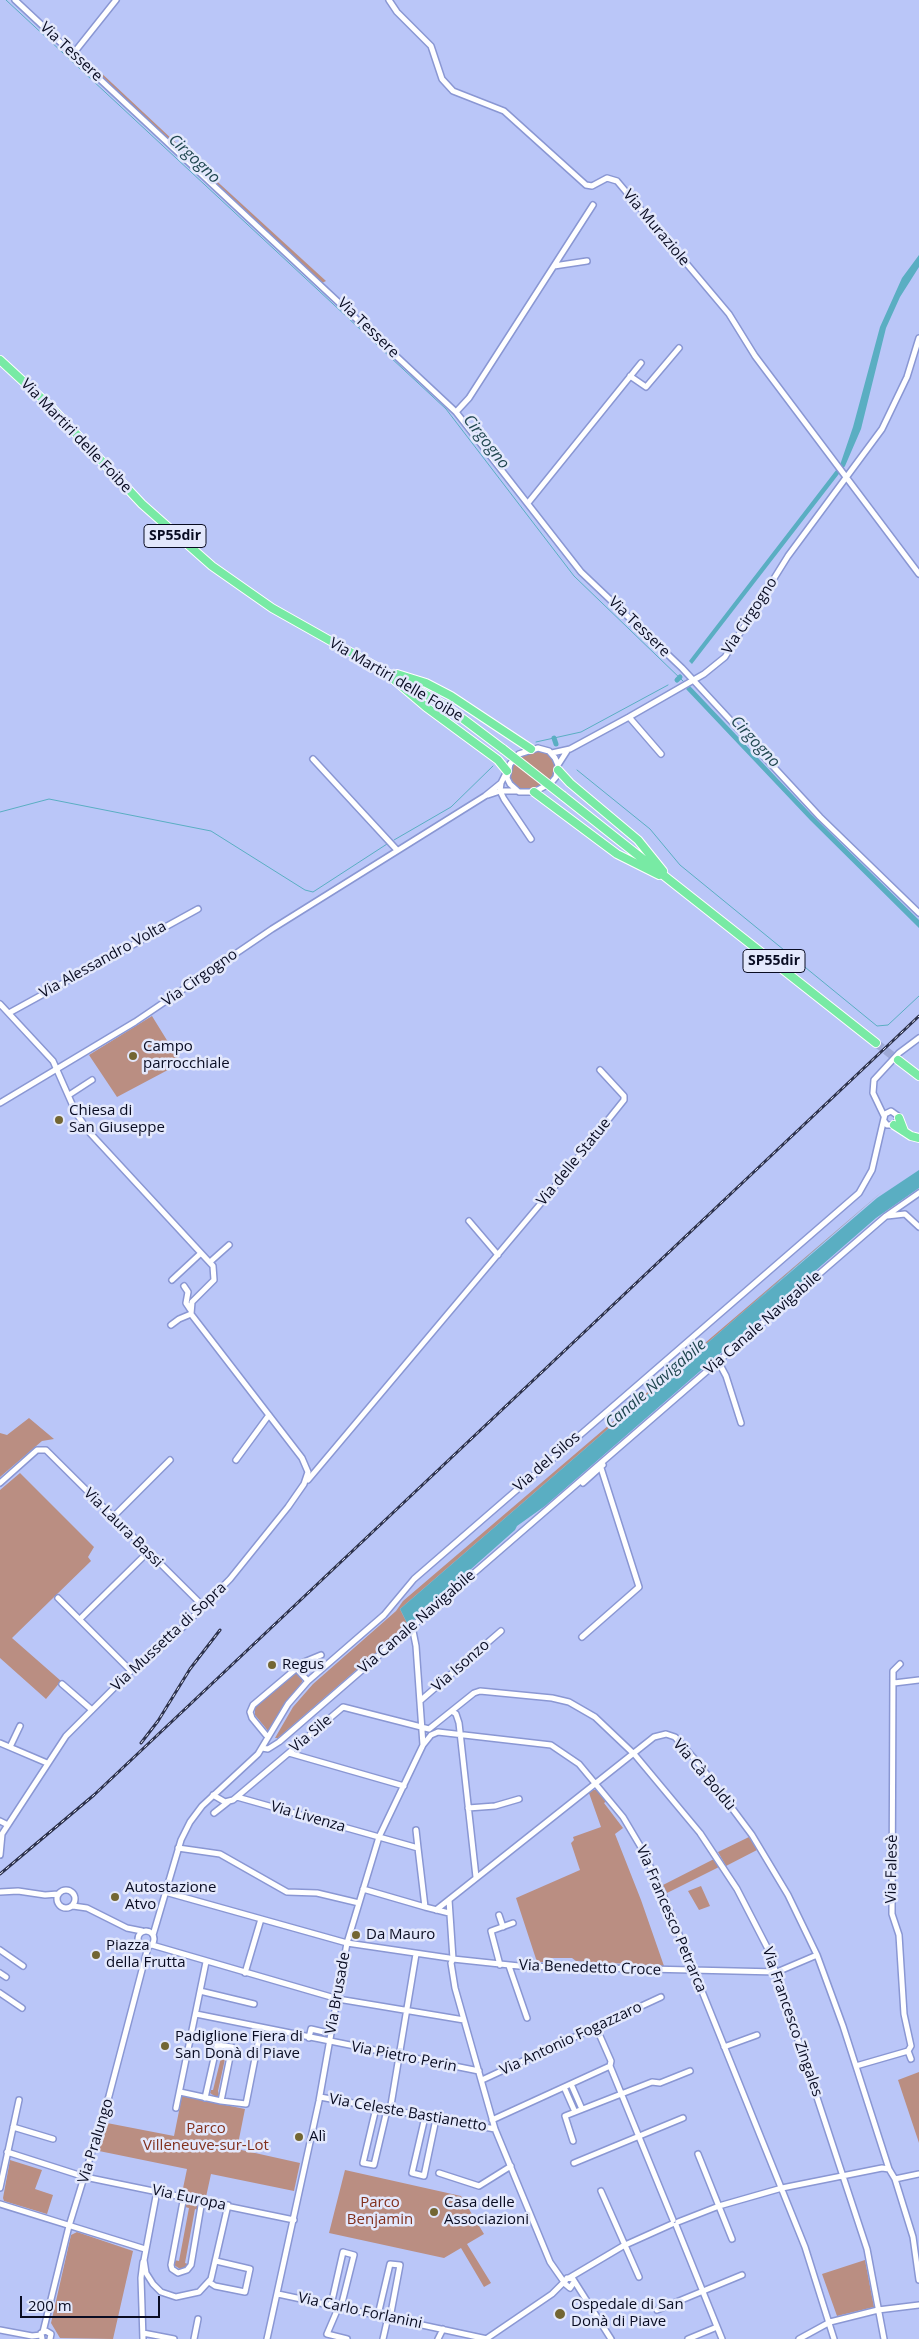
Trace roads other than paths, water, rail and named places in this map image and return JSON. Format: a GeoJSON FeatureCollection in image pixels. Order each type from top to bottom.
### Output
{"type":"FeatureCollection","features":[{"type":"Feature","properties":{"kind":"highway","name":"Via Martiri delle Foibe"},"geometry":{"type":"LineString","coordinates":[[0,360],[51,407],[142,504],[196,553],[272,608],[446,706],[876,1043]]}},
{"type":"Feature","properties":{"kind":"highway"},"geometry":{"type":"LineString","coordinates":[[383,670],[417,679],[451,696],[531,749]]}},
{"type":"Feature","properties":{"kind":"highway"},"geometry":{"type":"LineString","coordinates":[[383,670],[417,700],[498,760],[507,771]]}},
{"type":"Feature","properties":{"kind":"highway"},"geometry":{"type":"LineString","coordinates":[[558,768],[570,784],[638,840],[670,880]]}},
{"type":"Feature","properties":{"kind":"highway"},"geometry":{"type":"LineString","coordinates":[[534,792],[617,854],[670,880]]}},
{"type":"Feature","properties":{"kind":"highway"},"geometry":{"type":"LineString","coordinates":[[898,1060],[919,1076]]}},
{"type":"Feature","properties":{"kind":"highway"},"geometry":{"type":"LineString","coordinates":[[899,1118],[904,1132]]}},
{"type":"Feature","properties":{"kind":"highway"},"geometry":{"type":"LineString","coordinates":[[893,1126],[919,1138]]}},
{"type":"Feature","properties":{"kind":"street","name":"Via Tessere"},"geometry":{"type":"LineString","coordinates":[[15,0],[456,412],[582,572],[694,680],[820,817],[919,912]]}},
{"type":"Feature","properties":{"kind":"street"},"geometry":{"type":"LineString","coordinates":[[73,54],[116,0]]}},
{"type":"Feature","properties":{"kind":"street","name":"Via Muraziole"},"geometry":{"type":"LineString","coordinates":[[389,0],[397,12],[431,46],[442,79],[453,91],[504,111],[586,185],[592,186],[607,178],[617,181],[728,314],[755,356],[846,476]]}},
{"type":"Feature","properties":{"kind":"street"},"geometry":{"type":"LineString","coordinates":[[456,412],[469,398],[593,205]]}},
{"type":"Feature","properties":{"kind":"street"},"geometry":{"type":"LineString","coordinates":[[554,266],[587,260]]}},
{"type":"Feature","properties":{"kind":"street","name":"Via Cirgogno"},"geometry":{"type":"LineString","coordinates":[[552,753],[570,749],[681,688],[710,670],[730,651],[788,556],[846,476],[873,443],[895,406],[908,377],[919,338]]}},
{"type":"Feature","properties":{"kind":"street"},"geometry":{"type":"LineString","coordinates":[[630,376],[646,387],[678,348]]}},
{"type":"Feature","properties":{"kind":"street"},"geometry":{"type":"LineString","coordinates":[[528,503],[641,363]]}},
{"type":"Feature","properties":{"kind":"street"},"geometry":{"type":"LineString","coordinates":[[846,476],[919,574]]}},
{"type":"Feature","properties":{"kind":"street"},"geometry":{"type":"LineString","coordinates":[[629,717],[661,754]]}},
{"type":"Feature","properties":{"kind":"street"},"geometry":{"type":"LineString","coordinates":[[538,748],[552,753],[558,768],[551,783],[534,792],[519,792],[510,784],[507,771],[513,759],[531,749],[538,748]]}},
{"type":"Feature","properties":{"kind":"street","name":"Via Cirgogno"},"geometry":{"type":"LineString","coordinates":[[558,768],[570,749]]}},
{"type":"Feature","properties":{"kind":"street"},"geometry":{"type":"LineString","coordinates":[[313,759],[397,850]]}},
{"type":"Feature","properties":{"kind":"street","name":"Via Cirgogno"},"geometry":{"type":"LineString","coordinates":[[500,791],[501,783],[507,771]]}},
{"type":"Feature","properties":{"kind":"street","name":"Via Cirgogno"},"geometry":{"type":"LineString","coordinates":[[0,1103],[150,1012],[266,932],[485,796],[501,783]]}},
{"type":"Feature","properties":{"kind":"street"},"geometry":{"type":"LineString","coordinates":[[500,791],[531,839]]}},
{"type":"Feature","properties":{"kind":"street","name":"Via Cirgogno"},"geometry":{"type":"LineString","coordinates":[[485,796],[500,791],[519,792]]}},
{"type":"Feature","properties":{"kind":"street","name":"Via Alessandro Volta"},"geometry":{"type":"LineString","coordinates":[[9,1013],[198,909]]}},
{"type":"Feature","properties":{"kind":"street"},"geometry":{"type":"LineString","coordinates":[[1,1006],[49,1056],[58,1069],[81,1121],[98,1143],[210,1262],[215,1271],[214,1280],[192,1302],[190,1312],[172,1325]]}},
{"type":"Feature","properties":{"kind":"street"},"geometry":{"type":"LineString","coordinates":[[893,1126],[884,1119],[876,1102],[872,1092],[874,1080],[899,1053],[919,1038]]}},
{"type":"Feature","properties":{"kind":"street","name":"Via delle Statue"},"geometry":{"type":"LineString","coordinates":[[304,1484],[393,1383],[624,1100],[624,1096],[600,1070]]}},
{"type":"Feature","properties":{"kind":"street"},"geometry":{"type":"LineString","coordinates":[[68,1095],[92,1080]]}},
{"type":"Feature","properties":{"kind":"street"},"geometry":{"type":"LineString","coordinates":[[876,1102],[896,1112],[899,1118],[893,1126],[881,1134]]}},
{"type":"Feature","properties":{"kind":"street"},"geometry":{"type":"LineString","coordinates":[[884,1119],[891,1111]]}},
{"type":"Feature","properties":{"kind":"street","name":"Via del Silos"},"geometry":{"type":"LineString","coordinates":[[268,1736],[288,1704],[308,1681],[384,1615],[414,1578],[859,1193],[872,1170],[884,1119]]}},
{"type":"Feature","properties":{"kind":"street","name":"Via Canale Navigabile"},"geometry":{"type":"LineString","coordinates":[[262,1748],[268,1749],[279,1742],[886,1216],[919,1193]]}},
{"type":"Feature","properties":{"kind":"street"},"geometry":{"type":"LineString","coordinates":[[905,1202],[905,1214],[919,1227]]}},
{"type":"Feature","properties":{"kind":"street"},"geometry":{"type":"LineString","coordinates":[[886,1216],[905,1214]]}},
{"type":"Feature","properties":{"kind":"street"},"geometry":{"type":"LineString","coordinates":[[469,1221],[498,1255]]}},
{"type":"Feature","properties":{"kind":"street"},"geometry":{"type":"LineString","coordinates":[[210,1262],[229,1245]]}},
{"type":"Feature","properties":{"kind":"street"},"geometry":{"type":"LineString","coordinates":[[172,1280],[201,1253]]}},
{"type":"Feature","properties":{"kind":"street"},"geometry":{"type":"LineString","coordinates":[[184,1286],[188,1292],[186,1303],[190,1312],[306,1464],[308,1476],[304,1484]]}},
{"type":"Feature","properties":{"kind":"street"},"geometry":{"type":"LineString","coordinates":[[718,1361],[726,1376],[740,1423]]}},
{"type":"Feature","properties":{"kind":"street"},"geometry":{"type":"LineString","coordinates":[[236,1460],[269,1415]]}},
{"type":"Feature","properties":{"kind":"street","name":"Via Laura Bassi"},"geometry":{"type":"LineString","coordinates":[[0,1482],[37,1450],[42,1449],[204,1607]]}},
{"type":"Feature","properties":{"kind":"street","name":"Via Canale Navigabile"},"geometry":{"type":"LineString","coordinates":[[570,1490],[601,1468],[609,1456]]}},
{"type":"Feature","properties":{"kind":"street"},"geometry":{"type":"LineString","coordinates":[[112,1518],[170,1460]]}},
{"type":"Feature","properties":{"kind":"street"},"geometry":{"type":"LineString","coordinates":[[582,1637],[639,1587],[601,1468]]}},
{"type":"Feature","properties":{"kind":"street","name":"Via Mussetta di Sopra"},"geometry":{"type":"LineString","coordinates":[[0,1855],[2,1834],[66,1736],[130,1671],[204,1607],[230,1579],[304,1484]]}},
{"type":"Feature","properties":{"kind":"street"},"geometry":{"type":"LineString","coordinates":[[80,1619],[148,1552]]}},
{"type":"Feature","properties":{"kind":"street"},"geometry":{"type":"LineString","coordinates":[[58,1598],[130,1671]]}},
{"type":"Feature","properties":{"kind":"street","name":"Via Brusade"},"geometry":{"type":"LineString","coordinates":[[267,2339],[320,2097],[347,1943],[379,1837],[423,1745],[415,1637],[410,1627]]}},
{"type":"Feature","properties":{"kind":"street","name":"Via Isonzo"},"geometry":{"type":"LineString","coordinates":[[420,1702],[501,1631]]}},
{"type":"Feature","properties":{"kind":"street"},"geometry":{"type":"LineString","coordinates":[[268,1736],[252,1718],[250,1712],[253,1706],[296,1668],[311,1658],[321,1655]]}},
{"type":"Feature","properties":{"kind":"street"},"geometry":{"type":"LineString","coordinates":[[888,1664],[894,1671],[900,1664]]}},
{"type":"Feature","properties":{"kind":"street"},"geometry":{"type":"LineString","coordinates":[[296,1668],[308,1681]]}},
{"type":"Feature","properties":{"kind":"street","name":"Via Falesè"},"geometry":{"type":"LineString","coordinates":[[894,1671],[892,1914],[899,1934],[904,2014],[911,2044],[908,2051],[911,2059]]}},
{"type":"Feature","properties":{"kind":"street"},"geometry":{"type":"LineString","coordinates":[[894,1683],[919,1680]]}},
{"type":"Feature","properties":{"kind":"street"},"geometry":{"type":"LineString","coordinates":[[62,1684],[92,1710]]}},
{"type":"Feature","properties":{"kind":"street","name":"Via Francesco Zingales"},"geometry":{"type":"LineString","coordinates":[[423,1728],[429,1729],[478,1691],[558,1699],[569,1702],[592,1714],[679,1805],[716,1855],[746,1906],[777,1972],[867,2249],[884,2339]]}},
{"type":"Feature","properties":{"kind":"street","name":"Via Sile"},"geometry":{"type":"LineString","coordinates":[[214,1813],[237,1797],[343,1707],[423,1728]]}},
{"type":"Feature","properties":{"kind":"street"},"geometry":{"type":"LineString","coordinates":[[452,1711],[458,1717],[476,1877]]}},
{"type":"Feature","properties":{"kind":"street"},"geometry":{"type":"LineString","coordinates":[[423,1745],[431,1735],[440,1732],[439,1722]]}},
{"type":"Feature","properties":{"kind":"street"},"geometry":{"type":"LineString","coordinates":[[10,1747],[20,1726]]}},
{"type":"Feature","properties":{"kind":"street","name":"Via Francesco Petrarca"},"geometry":{"type":"LineString","coordinates":[[440,1732],[551,1746],[574,1759],[623,1817],[650,1864],[782,2188],[805,2247],[834,2339]]}},
{"type":"Feature","properties":{"kind":"street","name":"Via Cà Boldù"},"geometry":{"type":"LineString","coordinates":[[436,1910],[632,1754],[658,1735],[669,1734],[677,1739],[700,1764],[752,1835],[788,1895],[817,1955],[856,2066]]}},
{"type":"Feature","properties":{"kind":"street","name":"Via Pralungo"},"geometry":{"type":"LineString","coordinates":[[47,2336],[46,2322],[69,2226],[85,2177],[141,1980],[144,1958],[154,1939],[153,1934],[157,1918],[178,1848],[191,1819],[213,1795],[246,1766],[262,1748],[268,1736]]}},
{"type":"Feature","properties":{"kind":"street"},"geometry":{"type":"LineString","coordinates":[[0,1743],[47,1763]]}},
{"type":"Feature","properties":{"kind":"street"},"geometry":{"type":"LineString","coordinates":[[288,1753],[404,1786]]}},
{"type":"Feature","properties":{"kind":"street"},"geometry":{"type":"LineString","coordinates":[[213,1795],[228,1802]]}},
{"type":"Feature","properties":{"kind":"street","name":"Via Livenza"},"geometry":{"type":"LineString","coordinates":[[237,1797],[418,1848]]}},
{"type":"Feature","properties":{"kind":"street"},"geometry":{"type":"LineString","coordinates":[[468,1808],[495,1806],[519,1799]]}},
{"type":"Feature","properties":{"kind":"street"},"geometry":{"type":"LineString","coordinates":[[0,1821],[8,1825]]}},
{"type":"Feature","properties":{"kind":"street"},"geometry":{"type":"LineString","coordinates":[[416,1830],[425,1907]]}},
{"type":"Feature","properties":{"kind":"street"},"geometry":{"type":"LineString","coordinates":[[178,1848],[220,1854],[287,1892],[317,1893],[359,1903]]}},
{"type":"Feature","properties":{"kind":"street"},"geometry":{"type":"LineString","coordinates":[[363,1889],[449,1913]]}},
{"type":"Feature","properties":{"kind":"street"},"geometry":{"type":"LineString","coordinates":[[0,1892],[18,1891],[45,1895],[58,1894],[64,1890],[69,1890],[87,1908],[127,1928],[153,1934]]}},
{"type":"Feature","properties":{"kind":"street","name":"Via Benedetto Croce"},"geometry":{"type":"LineString","coordinates":[[165,1892],[347,1943],[509,1966],[777,1972],[817,1955]]}},
{"type":"Feature","properties":{"kind":"street"},"geometry":{"type":"LineString","coordinates":[[58,1894],[58,1902]]}},
{"type":"Feature","properties":{"kind":"street"},"geometry":{"type":"LineString","coordinates":[[45,1895],[65,1908],[73,1906],[87,1908]]}},
{"type":"Feature","properties":{"kind":"street"},"geometry":{"type":"LineString","coordinates":[[73,1906],[76,1899]]}},
{"type":"Feature","properties":{"kind":"street"},"geometry":{"type":"LineString","coordinates":[[449,1900],[451,1958],[455,1988],[495,2129],[550,2262],[580,2292],[611,2339]]}},
{"type":"Feature","properties":{"kind":"street"},"geometry":{"type":"LineString","coordinates":[[499,1915],[503,1927],[513,1923]]}},
{"type":"Feature","properties":{"kind":"street"},"geometry":{"type":"LineString","coordinates":[[137,1939],[157,1918]]}},
{"type":"Feature","properties":{"kind":"street"},"geometry":{"type":"LineString","coordinates":[[245,1973],[261,1919]]}},
{"type":"Feature","properties":{"kind":"street","name":"Via Benedetto Croce"},"geometry":{"type":"LineString","coordinates":[[500,1965],[491,1935],[492,1930],[503,1927]]}},
{"type":"Feature","properties":{"kind":"street","name":"Via Pralungo"},"geometry":{"type":"LineString","coordinates":[[127,1928],[137,1939],[144,1958]]}},
{"type":"Feature","properties":{"kind":"street"},"geometry":{"type":"LineString","coordinates":[[140,1945],[150,1946],[338,1999],[464,2020]]}},
{"type":"Feature","properties":{"kind":"street"},"geometry":{"type":"LineString","coordinates":[[0,1950],[23,1966]]}},
{"type":"Feature","properties":{"kind":"street"},"geometry":{"type":"LineString","coordinates":[[376,2108],[363,2162],[374,2165],[399,2056],[416,1954]]}},
{"type":"Feature","properties":{"kind":"street"},"geometry":{"type":"LineString","coordinates":[[176,2108],[206,1962]]}},
{"type":"Feature","properties":{"kind":"street","name":"Via Benedetto Croce"},"geometry":{"type":"LineString","coordinates":[[509,1966],[527,2018]]}},
{"type":"Feature","properties":{"kind":"street"},"geometry":{"type":"LineString","coordinates":[[0,1973],[6,1978]]}},
{"type":"Feature","properties":{"kind":"street"},"geometry":{"type":"LineString","coordinates":[[200,1991],[254,2004]]}},
{"type":"Feature","properties":{"kind":"street"},"geometry":{"type":"LineString","coordinates":[[0,1993],[22,2008]]}},
{"type":"Feature","properties":{"kind":"street","name":"Via Antonio Fogazzaro"},"geometry":{"type":"LineString","coordinates":[[482,2080],[661,1997]]}},
{"type":"Feature","properties":{"kind":"street","name":"Via Pietro Perin"},"geometry":{"type":"LineString","coordinates":[[196,2014],[479,2071]]}},
{"type":"Feature","properties":{"kind":"street"},"geometry":{"type":"LineString","coordinates":[[596,2027],[611,2061],[610,2066],[621,2094],[722,2339]]}},
{"type":"Feature","properties":{"kind":"street"},"geometry":{"type":"LineString","coordinates":[[180,2092],[221,2101],[246,2104],[261,2028]]}},
{"type":"Feature","properties":{"kind":"street"},"geometry":{"type":"LineString","coordinates":[[309,2038],[311,2029],[324,2032]]}},
{"type":"Feature","properties":{"kind":"street"},"geometry":{"type":"LineString","coordinates":[[724,2047],[757,2035]]}},
{"type":"Feature","properties":{"kind":"street"},"geometry":{"type":"LineString","coordinates":[[205,2098],[217,2044],[232,2048],[221,2101]]}},
{"type":"Feature","properties":{"kind":"street"},"geometry":{"type":"LineString","coordinates":[[908,2051],[856,2066],[889,2169],[895,2179],[917,2252],[919,2280]]}},
{"type":"Feature","properties":{"kind":"street"},"geometry":{"type":"LineString","coordinates":[[492,2120],[610,2066]]}},
{"type":"Feature","properties":{"kind":"street"},"geometry":{"type":"LineString","coordinates":[[573,2141],[564,2117],[652,2082],[660,2083],[690,2071]]}},
{"type":"Feature","properties":{"kind":"street"},"geometry":{"type":"LineString","coordinates":[[571,2084],[582,2109]]}},
{"type":"Feature","properties":{"kind":"street"},"geometry":{"type":"LineString","coordinates":[[564,2087],[575,2112]]}},
{"type":"Feature","properties":{"kind":"street","name":"Via Celeste Bastianetto"},"geometry":{"type":"LineString","coordinates":[[320,2097],[495,2129]]}},
{"type":"Feature","properties":{"kind":"street"},"geometry":{"type":"LineString","coordinates":[[0,2188],[19,2100]]}},
{"type":"Feature","properties":{"kind":"street"},"geometry":{"type":"LineString","coordinates":[[425,2117],[412,2173],[424,2176],[436,2119]]}},
{"type":"Feature","properties":{"kind":"street"},"geometry":{"type":"LineString","coordinates":[[574,2162],[683,2118]]}},
{"type":"Feature","properties":{"kind":"street"},"geometry":{"type":"LineString","coordinates":[[13,2127],[53,2139]]}},
{"type":"Feature","properties":{"kind":"street","name":"Via Europa"},"geometry":{"type":"LineString","coordinates":[[7,2152],[85,2177],[294,2220]]}},
{"type":"Feature","properties":{"kind":"street"},"geometry":{"type":"LineString","coordinates":[[698,2154],[732,2239]]}},
{"type":"Feature","properties":{"kind":"street"},"geometry":{"type":"LineString","coordinates":[[439,2173],[478,2186],[511,2166]]}},
{"type":"Feature","properties":{"kind":"street"},"geometry":{"type":"LineString","coordinates":[[486,2339],[569,2282],[578,2272],[624,2246],[674,2223],[719,2206],[782,2188],[882,2168],[889,2169]]}},
{"type":"Feature","properties":{"kind":"street"},"geometry":{"type":"LineString","coordinates":[[895,2179],[919,2174]]}},
{"type":"Feature","properties":{"kind":"street"},"geometry":{"type":"LineString","coordinates":[[157,2191],[145,2249],[141,2298],[143,2336],[174,2339]]}},
{"type":"Feature","properties":{"kind":"street"},"geometry":{"type":"LineString","coordinates":[[601,2191],[639,2277]]}},
{"type":"Feature","properties":{"kind":"street"},"geometry":{"type":"LineString","coordinates":[[184,2196],[171,2265],[172,2269],[178,2273],[187,2270],[191,2264],[202,2200]]}},
{"type":"Feature","properties":{"kind":"street"},"geometry":{"type":"LineString","coordinates":[[0,2204],[145,2249]]}},
{"type":"Feature","properties":{"kind":"street"},"geometry":{"type":"LineString","coordinates":[[144,2260],[152,2283],[161,2292],[180,2297],[199,2292],[208,2282],[216,2261],[228,2206]]}},
{"type":"Feature","properties":{"kind":"street"},"geometry":{"type":"LineString","coordinates":[[331,2305],[343,2252],[354,2255],[340,2307],[327,2334],[347,2339]]}},
{"type":"Feature","properties":{"kind":"street"},"geometry":{"type":"LineString","coordinates":[[208,2282],[215,2286],[245,2292],[250,2269],[216,2261]]}},
{"type":"Feature","properties":{"kind":"street"},"geometry":{"type":"LineString","coordinates":[[378,2315],[392,2263],[401,2267],[383,2339]]}},
{"type":"Feature","properties":{"kind":"street"},"geometry":{"type":"LineString","coordinates":[[657,2310],[742,2276]]}},
{"type":"Feature","properties":{"kind":"street"},"geometry":{"type":"LineString","coordinates":[[141,2298],[144,2288],[152,2283]]}},
{"type":"Feature","properties":{"kind":"street","name":"Via Carlo Forlanini"},"geometry":{"type":"LineString","coordinates":[[278,2294],[443,2329],[468,2338],[486,2339]]}},
{"type":"Feature","properties":{"kind":"street"},"geometry":{"type":"LineString","coordinates":[[799,2339],[830,2322],[878,2310],[919,2305]]}},
{"type":"Feature","properties":{"kind":"street"},"geometry":{"type":"LineString","coordinates":[[194,2339],[198,2319]]}},
{"type":"Feature","properties":{"kind":"street"},"geometry":{"type":"LineString","coordinates":[[27,2335],[37,2332],[46,2322]]}},
{"type":"Feature","properties":{"kind":"street"},"geometry":{"type":"LineString","coordinates":[[688,2339],[718,2327]]}},
{"type":"Feature","properties":{"kind":"street","name":"Via Carlo Forlanini"},"geometry":{"type":"LineString","coordinates":[[438,2339],[443,2329]]}},
{"type":"Feature","properties":{"kind":"street"},"geometry":{"type":"LineString","coordinates":[[0,2330],[27,2335],[47,2336]]}},
{"type":"Feature","properties":{"kind":"waterway","name":"Cirgogno"},"geometry":{"type":"LineString","coordinates":[[6,0],[446,409],[574,576],[684,682]]}},
{"type":"Feature","properties":{"kind":"waterway","name":"Cirgogno"},"geometry":{"type":"LineString","coordinates":[[677,680],[680,677]]}},
{"type":"Feature","properties":{"kind":"waterway"},"geometry":{"type":"LineString","coordinates":[[536,742],[581,732],[668,685]]}},
{"type":"Feature","properties":{"kind":"waterway"},"geometry":{"type":"LineString","coordinates":[[554,738],[556,744]]}},
{"type":"Feature","properties":{"kind":"waterway"},"geometry":{"type":"LineString","coordinates":[[394,840],[451,807],[493,766]]}},
{"type":"Feature","properties":{"kind":"waterway"},"geometry":{"type":"LineString","coordinates":[[577,770],[650,829],[680,865],[877,1026],[888,1025],[919,996]]}},
{"type":"Feature","properties":{"kind":"waterway"},"geometry":{"type":"LineString","coordinates":[[0,812],[49,799],[211,831],[305,890],[313,892],[387,844]]}},
{"type":"Feature","properties":{"kind":"tunnel"},"geometry":{"type":"LineString","coordinates":[[876,1043],[898,1060]]}},
{"type":"Feature","properties":{"kind":"railway"},"geometry":{"type":"LineString","coordinates":[[0,1874],[94,1795],[919,1016]]}},
{"type":"Feature","properties":{"kind":"railway"},"geometry":{"type":"LineString","coordinates":[[141,1743],[158,1721],[190,1669],[220,1630]]}},
{"type":"Feature","properties":{"kind":"place","name":"Campo parrocchiale"},"geometry":{"type":"Point","coordinates":[133,1056]}},
{"type":"Feature","properties":{"kind":"place","name":"Chiesa di San Giuseppe"},"geometry":{"type":"Point","coordinates":[59,1120]}},
{"type":"Feature","properties":{"kind":"place","name":"Regus"},"geometry":{"type":"Point","coordinates":[272,1665]}},
{"type":"Feature","properties":{"kind":"place","name":"Autostazione Atvo"},"geometry":{"type":"Point","coordinates":[115,1897]}},
{"type":"Feature","properties":{"kind":"place","name":"Da Mauro"},"geometry":{"type":"Point","coordinates":[356,1935]}},
{"type":"Feature","properties":{"kind":"place","name":"Piazza della Frutta"},"geometry":{"type":"Point","coordinates":[96,1955]}},
{"type":"Feature","properties":{"kind":"place","name":"Padiglione Fiera di San Donà di Piave"},"geometry":{"type":"Point","coordinates":[165,2046]}},
{"type":"Feature","properties":{"kind":"place","name":"Alì"},"geometry":{"type":"Point","coordinates":[299,2137]}},
{"type":"Feature","properties":{"kind":"place","name":"Casa delle Associazioni"},"geometry":{"type":"Point","coordinates":[434,2212]}},
{"type":"Feature","properties":{"kind":"place","name":"Ospedale di San Donà di Piave"},"geometry":{"type":"Point","coordinates":[560,2314]}},
{"type":"Feature","properties":{"kind":"water label","name":"Canale Navigabile"},"geometry":{"type":"Point","coordinates":[656,1384]}},
{"type":"Feature","properties":{"kind":"park label","name":"Parco Villeneuve-sur-Lot"},"geometry":{"type":"Point","coordinates":[206,2138]}},
{"type":"Feature","properties":{"kind":"park label","name":"Parco Benjamin"},"geometry":{"type":"Point","coordinates":[380,2212]}}]}
